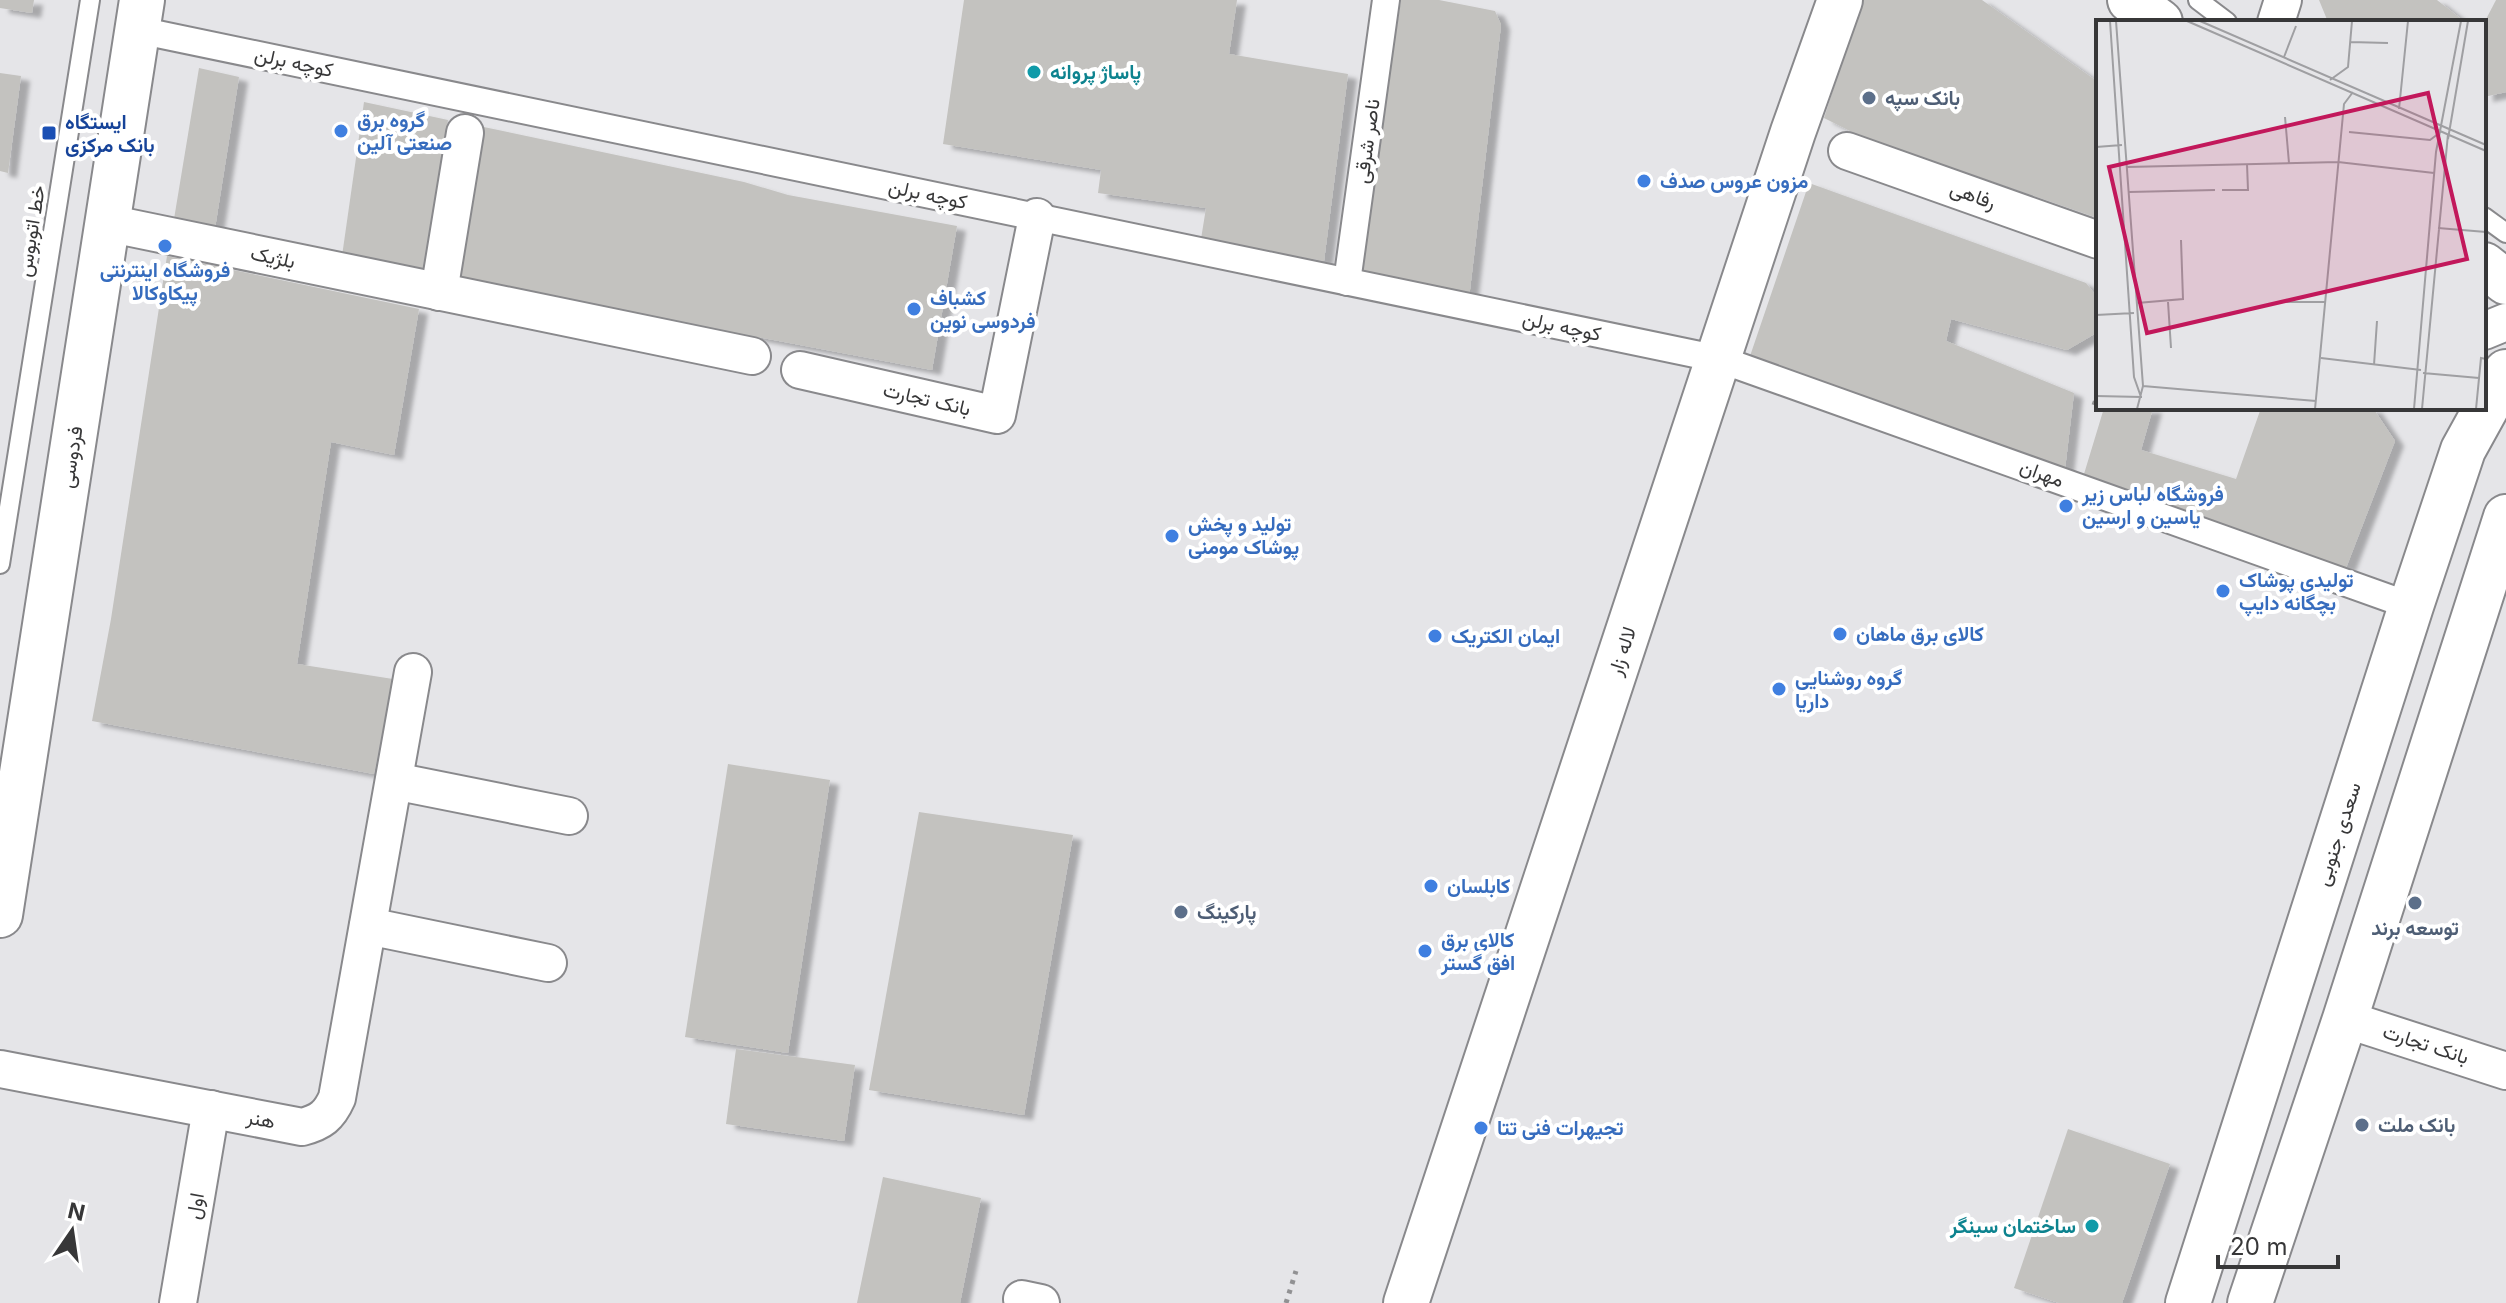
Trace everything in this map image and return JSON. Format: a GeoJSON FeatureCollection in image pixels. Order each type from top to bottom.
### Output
{"type":"FeatureCollection","features":[{"type":"Feature","properties":{"kind":"main road","name":"لاله زار"},"geometry":{"type":"LineString","coordinates":[[1406,1303],[1793,132],[1840,0]]}},
{"type":"Feature","properties":{"kind":"main road"},"geometry":{"type":"LineString","coordinates":[[2130,0],[2157,20]]}},
{"type":"Feature","properties":{"kind":"main road","name":"فردوسی"},"geometry":{"type":"LineString","coordinates":[[0,915],[140,15]]}},
{"type":"Feature","properties":{"kind":"main road"},"geometry":{"type":"LineString","coordinates":[[2486,267],[2506,282]]}},
{"type":"Feature","properties":{"kind":"main road","name":"سعدی جنوبی"},"geometry":{"type":"LineString","coordinates":[[2486,408],[2506,372]]}},
{"type":"Feature","properties":{"kind":"main road","name":"سعدی جنوبی"},"geometry":{"type":"LineString","coordinates":[[2188,1303],[2411,606],[2463,450],[2485,410]]}},
{"type":"Feature","properties":{"kind":"main road"},"geometry":{"type":"LineString","coordinates":[[2250,1303],[2351,1020],[2496,577],[2506,517]]}},
{"type":"Feature","properties":{"kind":"main road"},"geometry":{"type":"LineString","coordinates":[[2428,556],[2442,553],[2460,555],[2496,577]]}},
{"type":"Feature","properties":{"kind":"street","name":"ناصر شرقی"},"geometry":{"type":"LineString","coordinates":[[1347,282],[1386,0]]}},
{"type":"Feature","properties":{"kind":"street"},"geometry":{"type":"LineString","coordinates":[[2277,20],[2283,0]]}},
{"type":"Feature","properties":{"kind":"street","name":"کوچه برلن"},"geometry":{"type":"LineString","coordinates":[[140,15],[1037,217],[1719,359]]}},
{"type":"Feature","properties":{"kind":"street"},"geometry":{"type":"LineString","coordinates":[[439,292],[465,133]]}},
{"type":"Feature","properties":{"kind":"street","name":"رفاهی"},"geometry":{"type":"LineString","coordinates":[[1847,151],[2096,239]]}},
{"type":"Feature","properties":{"kind":"street","name":"بانک تجارت"},"geometry":{"type":"LineString","coordinates":[[800,370],[997,415],[1037,217]]}},
{"type":"Feature","properties":{"kind":"street","name":"بلژیک"},"geometry":{"type":"LineString","coordinates":[[107,223],[439,292],[479,312],[752,356]]}},
{"type":"Feature","properties":{"kind":"street"},"geometry":{"type":"LineString","coordinates":[[2486,330],[2506,322]]}},
{"type":"Feature","properties":{"kind":"street","name":"مهران"},"geometry":{"type":"LineString","coordinates":[[1719,359],[2411,606]]}},
{"type":"Feature","properties":{"kind":"street","name":"هنر"},"geometry":{"type":"LineString","coordinates":[[0,1069],[302,1127],[316,1124],[329,1114],[337,1098],[413,672]]}},
{"type":"Feature","properties":{"kind":"street"},"geometry":{"type":"LineString","coordinates":[[394,781],[569,816]]}},
{"type":"Feature","properties":{"kind":"street"},"geometry":{"type":"LineString","coordinates":[[368,926],[548,963]]}},
{"type":"Feature","properties":{"kind":"street","name":"بانک تجارت"},"geometry":{"type":"LineString","coordinates":[[2351,1020],[2506,1071]]}},
{"type":"Feature","properties":{"kind":"street","name":"اول"},"geometry":{"type":"LineString","coordinates":[[178,1303],[211,1109]]}},
{"type":"Feature","properties":{"kind":"lane","name":"خط اتوبوس"},"geometry":{"type":"LineString","coordinates":[[0,564],[90,0]]}},
{"type":"Feature","properties":{"kind":"lane"},"geometry":{"type":"LineString","coordinates":[[2198,0],[2224,20]]}},
{"type":"Feature","properties":{"kind":"lane"},"geometry":{"type":"LineString","coordinates":[[2486,218],[2506,233]]}},
{"type":"Feature","properties":{"kind":"lane"},"geometry":{"type":"LineString","coordinates":[[2266,1303],[2351,1020]]}},
{"type":"Feature","properties":{"kind":"path"},"geometry":{"type":"LineString","coordinates":[[2094,405],[2096,400]]}},
{"type":"Feature","properties":{"kind":"path"},"geometry":{"type":"LineString","coordinates":[[1286,1303],[1296,1271]]}},
{"type":"Feature","properties":{"kind":"building"},"geometry":{"type":"Polygon","coordinates":[[[0,0],[34,0],[32,13],[0,8],[0,0]]]}},
{"type":"Feature","properties":{"kind":"building"},"geometry":{"type":"Polygon","coordinates":[[[964,0],[1237,0],[1229,54],[1348,74],[1324,261],[1201,239],[1206,208],[1098,193],[1101,170],[943,144],[964,0]]]}},
{"type":"Feature","properties":{"kind":"building"},"geometry":{"type":"Polygon","coordinates":[[[1401,0],[1439,0],[1495,11],[1501,25],[1469,298],[1358,276],[1401,0]]]}},
{"type":"Feature","properties":{"kind":"building"},"geometry":{"type":"Polygon","coordinates":[[[1862,0],[1982,0],[2096,81],[2096,217],[1862,137],[1824,118],[1862,0]]]}},
{"type":"Feature","properties":{"kind":"building"},"geometry":{"type":"Polygon","coordinates":[[[2319,0],[2437,0],[2462,20],[2327,20],[2319,0]]]}},
{"type":"Feature","properties":{"kind":"building"},"geometry":{"type":"Polygon","coordinates":[[[2496,0],[2506,0],[2506,92],[2486,97],[2486,20],[2496,0]]]}},
{"type":"Feature","properties":{"kind":"building"},"geometry":{"type":"Polygon","coordinates":[[[199,68],[239,77],[215,228],[174,219],[199,68]]]}},
{"type":"Feature","properties":{"kind":"building"},"geometry":{"type":"Polygon","coordinates":[[[0,73],[21,76],[8,173],[0,171],[0,73]]]}},
{"type":"Feature","properties":{"kind":"building"},"geometry":{"type":"Polygon","coordinates":[[[364,102],[448,120],[422,271],[342,256],[364,102]]]}},
{"type":"Feature","properties":{"kind":"building"},"geometry":{"type":"Polygon","coordinates":[[[479,126],[744,182],[788,195],[957,226],[932,370],[456,280],[479,126]]]}},
{"type":"Feature","properties":{"kind":"building"},"geometry":{"type":"Polygon","coordinates":[[[1809,183],[2086,283],[2096,296],[2096,333],[2067,350],[1951,319],[1946,341],[2074,393],[2065,469],[1749,359],[1809,183]]]}},
{"type":"Feature","properties":{"kind":"building"},"geometry":{"type":"Polygon","coordinates":[[[167,256],[419,309],[394,455],[331,442],[297,664],[393,679],[374,774],[92,721],[111,619],[167,256]]]}},
{"type":"Feature","properties":{"kind":"building"},"geometry":{"type":"Polygon","coordinates":[[[2103,410],[2152,410],[2141,450],[2236,479],[2260,410],[2374,410],[2395,441],[2346,568],[2084,474],[2103,410]]]}},
{"type":"Feature","properties":{"kind":"building"},"geometry":{"type":"Polygon","coordinates":[[[728,764],[830,780],[788,1053],[685,1037],[728,764]]]}},
{"type":"Feature","properties":{"kind":"building"},"geometry":{"type":"Polygon","coordinates":[[[919,812],[1073,835],[1024,1115],[869,1090],[919,812]]]}},
{"type":"Feature","properties":{"kind":"building"},"geometry":{"type":"Polygon","coordinates":[[[736,1049],[855,1065],[844,1141],[726,1124],[736,1049]]]}},
{"type":"Feature","properties":{"kind":"building","name":"ساختمان سینگر"},"geometry":{"type":"Polygon","coordinates":[[[2068,1129],[2170,1164],[2122,1303],[2059,1303],[2014,1288],[2068,1129]]]}},
{"type":"Feature","properties":{"kind":"building"},"geometry":{"type":"Polygon","coordinates":[[[883,1177],[981,1198],[960,1303],[857,1303],[883,1177]]]}},
{"type":"Feature","properties":{"kind":"place","name":"پاساژ پروانه"},"geometry":{"type":"Point","coordinates":[1034,72]}},
{"type":"Feature","properties":{"kind":"place","name":"بانک سپه"},"geometry":{"type":"Point","coordinates":[1869,98]}},
{"type":"Feature","properties":{"kind":"place","name":"گروه برق صنعتی آلین"},"geometry":{"type":"Point","coordinates":[341,131]}},
{"type":"Feature","properties":{"kind":"place","name":"ایستگاه بانک مرکزی"},"geometry":{"type":"Point","coordinates":[49,133]}},
{"type":"Feature","properties":{"kind":"place","name":"مزون عروس صدف"},"geometry":{"type":"Point","coordinates":[1644,181]}},
{"type":"Feature","properties":{"kind":"place","name":"فروشگاه اینترنتی پیکاوکالا"},"geometry":{"type":"Point","coordinates":[165,246]}},
{"type":"Feature","properties":{"kind":"place","name":"کشباف فردوسی نوین"},"geometry":{"type":"Point","coordinates":[914,309]}},
{"type":"Feature","properties":{"kind":"place","name":"فروشگاه لباس زیر یاسین و ارسین"},"geometry":{"type":"Point","coordinates":[2066,506]}},
{"type":"Feature","properties":{"kind":"place","name":"تولید و پخش پوشاک مومنی"},"geometry":{"type":"Point","coordinates":[1172,536]}},
{"type":"Feature","properties":{"kind":"place","name":"تولیدی پوشاک بچگانه دایپ"},"geometry":{"type":"Point","coordinates":[2223,591]}},
{"type":"Feature","properties":{"kind":"place","name":"کالای برق ماهان"},"geometry":{"type":"Point","coordinates":[1840,634]}},
{"type":"Feature","properties":{"kind":"place","name":"ایمان الکتریک"},"geometry":{"type":"Point","coordinates":[1435,636]}},
{"type":"Feature","properties":{"kind":"place","name":"گروه روشنایی داریا"},"geometry":{"type":"Point","coordinates":[1779,689]}},
{"type":"Feature","properties":{"kind":"place","name":"کابلسان"},"geometry":{"type":"Point","coordinates":[1431,886]}},
{"type":"Feature","properties":{"kind":"place","name":"توسعه برند"},"geometry":{"type":"Point","coordinates":[2415,903]}},
{"type":"Feature","properties":{"kind":"place","name":"پارکینگ"},"geometry":{"type":"Point","coordinates":[1181,912]}},
{"type":"Feature","properties":{"kind":"place","name":"کالای برق افق گستر"},"geometry":{"type":"Point","coordinates":[1425,951]}},
{"type":"Feature","properties":{"kind":"place","name":"بانک ملت"},"geometry":{"type":"Point","coordinates":[2362,1125]}},
{"type":"Feature","properties":{"kind":"place","name":"تجیهرات فنی تتا"},"geometry":{"type":"Point","coordinates":[1481,1128]}},
{"type":"Feature","properties":{"kind":"place","name":"ساختمان سینگر"},"geometry":{"type":"Point","coordinates":[2092,1226]}}]}
